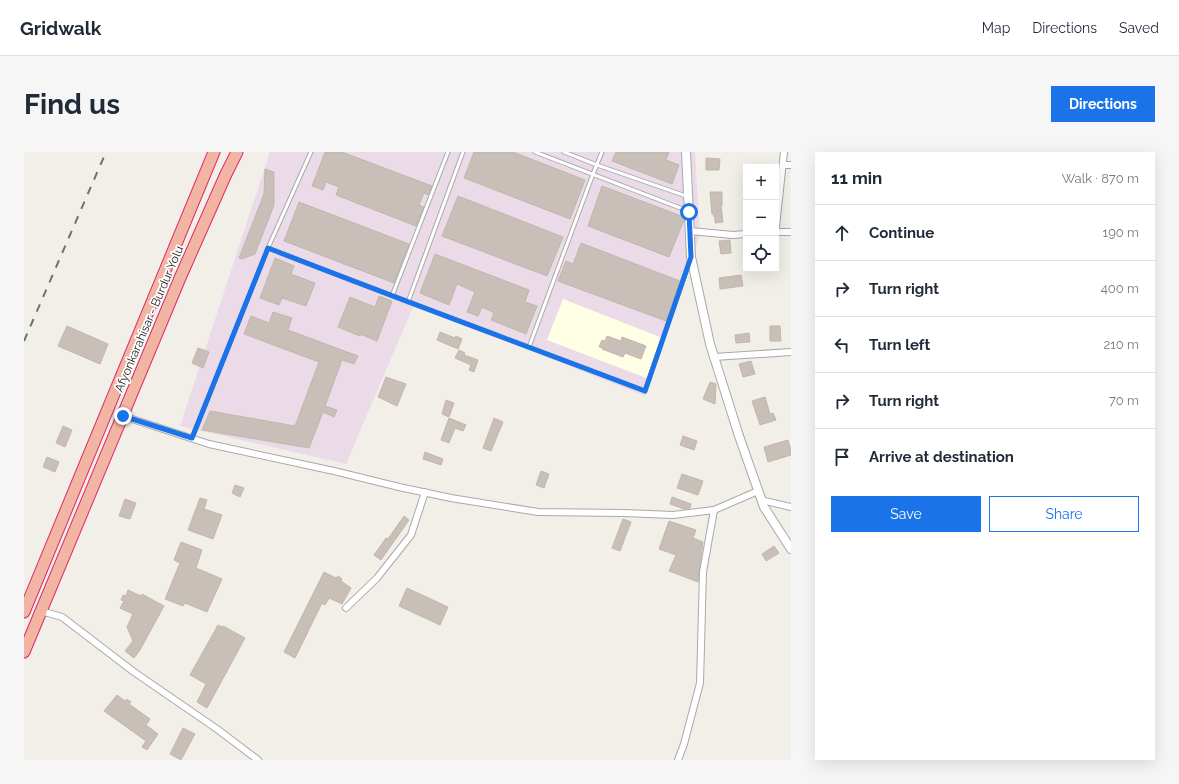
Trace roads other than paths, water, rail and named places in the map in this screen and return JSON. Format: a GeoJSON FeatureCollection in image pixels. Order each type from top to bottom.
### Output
{"type":"FeatureCollection","features":[{"type":"Feature","properties":{"kind":"highway","name":"Afyonkarahisar - Burdur Yolu"},"geometry":{"type":"LineString","coordinates":[[24,612],[26,600],[214,152]]}},
{"type":"Feature","properties":{"kind":"highway","name":"Afyonkarahisar - Burdur Yolu"},"geometry":{"type":"LineString","coordinates":[[24,652],[180,278],[237,152]]}},
{"type":"Feature","properties":{"kind":"street"},"geometry":{"type":"LineString","coordinates":[[686,152],[691,257],[710,344],[739,436],[764,508],[791,549]]}},
{"type":"Feature","properties":{"kind":"street"},"geometry":{"type":"LineString","coordinates":[[779,200],[784,152]]}},
{"type":"Feature","properties":{"kind":"street"},"geometry":{"type":"LineString","coordinates":[[783,165],[791,165]]}},
{"type":"Feature","properties":{"kind":"street"},"geometry":{"type":"LineString","coordinates":[[690,231],[733,235],[743,234]]}},
{"type":"Feature","properties":{"kind":"street"},"geometry":{"type":"LineString","coordinates":[[779,232],[791,232]]}},
{"type":"Feature","properties":{"kind":"street"},"geometry":{"type":"LineString","coordinates":[[714,357],[791,352]]}},
{"type":"Feature","properties":{"kind":"street"},"geometry":{"type":"LineString","coordinates":[[123,416],[209,444],[425,492],[538,512],[672,515],[714,510],[758,491]]}},
{"type":"Feature","properties":{"kind":"street"},"geometry":{"type":"LineString","coordinates":[[346,608],[377,578],[411,535],[425,492]]}},
{"type":"Feature","properties":{"kind":"street"},"geometry":{"type":"LineString","coordinates":[[761,500],[791,507]]}},
{"type":"Feature","properties":{"kind":"street"},"geometry":{"type":"LineString","coordinates":[[678,760],[684,744],[700,683],[703,572],[714,510]]}},
{"type":"Feature","properties":{"kind":"street"},"geometry":{"type":"LineString","coordinates":[[41,611],[62,617],[134,672],[217,729],[258,760]]}},
{"type":"Feature","properties":{"kind":"lane"},"geometry":{"type":"LineString","coordinates":[[192,438],[268,248],[310,152]]}},
{"type":"Feature","properties":{"kind":"lane"},"geometry":{"type":"LineString","coordinates":[[392,296],[448,152]]}},
{"type":"Feature","properties":{"kind":"lane"},"geometry":{"type":"LineString","coordinates":[[408,302],[463,152]]}},
{"type":"Feature","properties":{"kind":"lane"},"geometry":{"type":"LineString","coordinates":[[535,152],[689,212]]}},
{"type":"Feature","properties":{"kind":"lane"},"geometry":{"type":"LineString","coordinates":[[564,152],[688,197]]}},
{"type":"Feature","properties":{"kind":"lane"},"geometry":{"type":"LineString","coordinates":[[529,347],[602,152]]}},
{"type":"Feature","properties":{"kind":"lane"},"geometry":{"type":"LineString","coordinates":[[268,248],[645,391],[691,257]]}},
{"type":"Feature","properties":{"kind":"railway"},"geometry":{"type":"LineString","coordinates":[[24,341],[106,152]]}}]}
